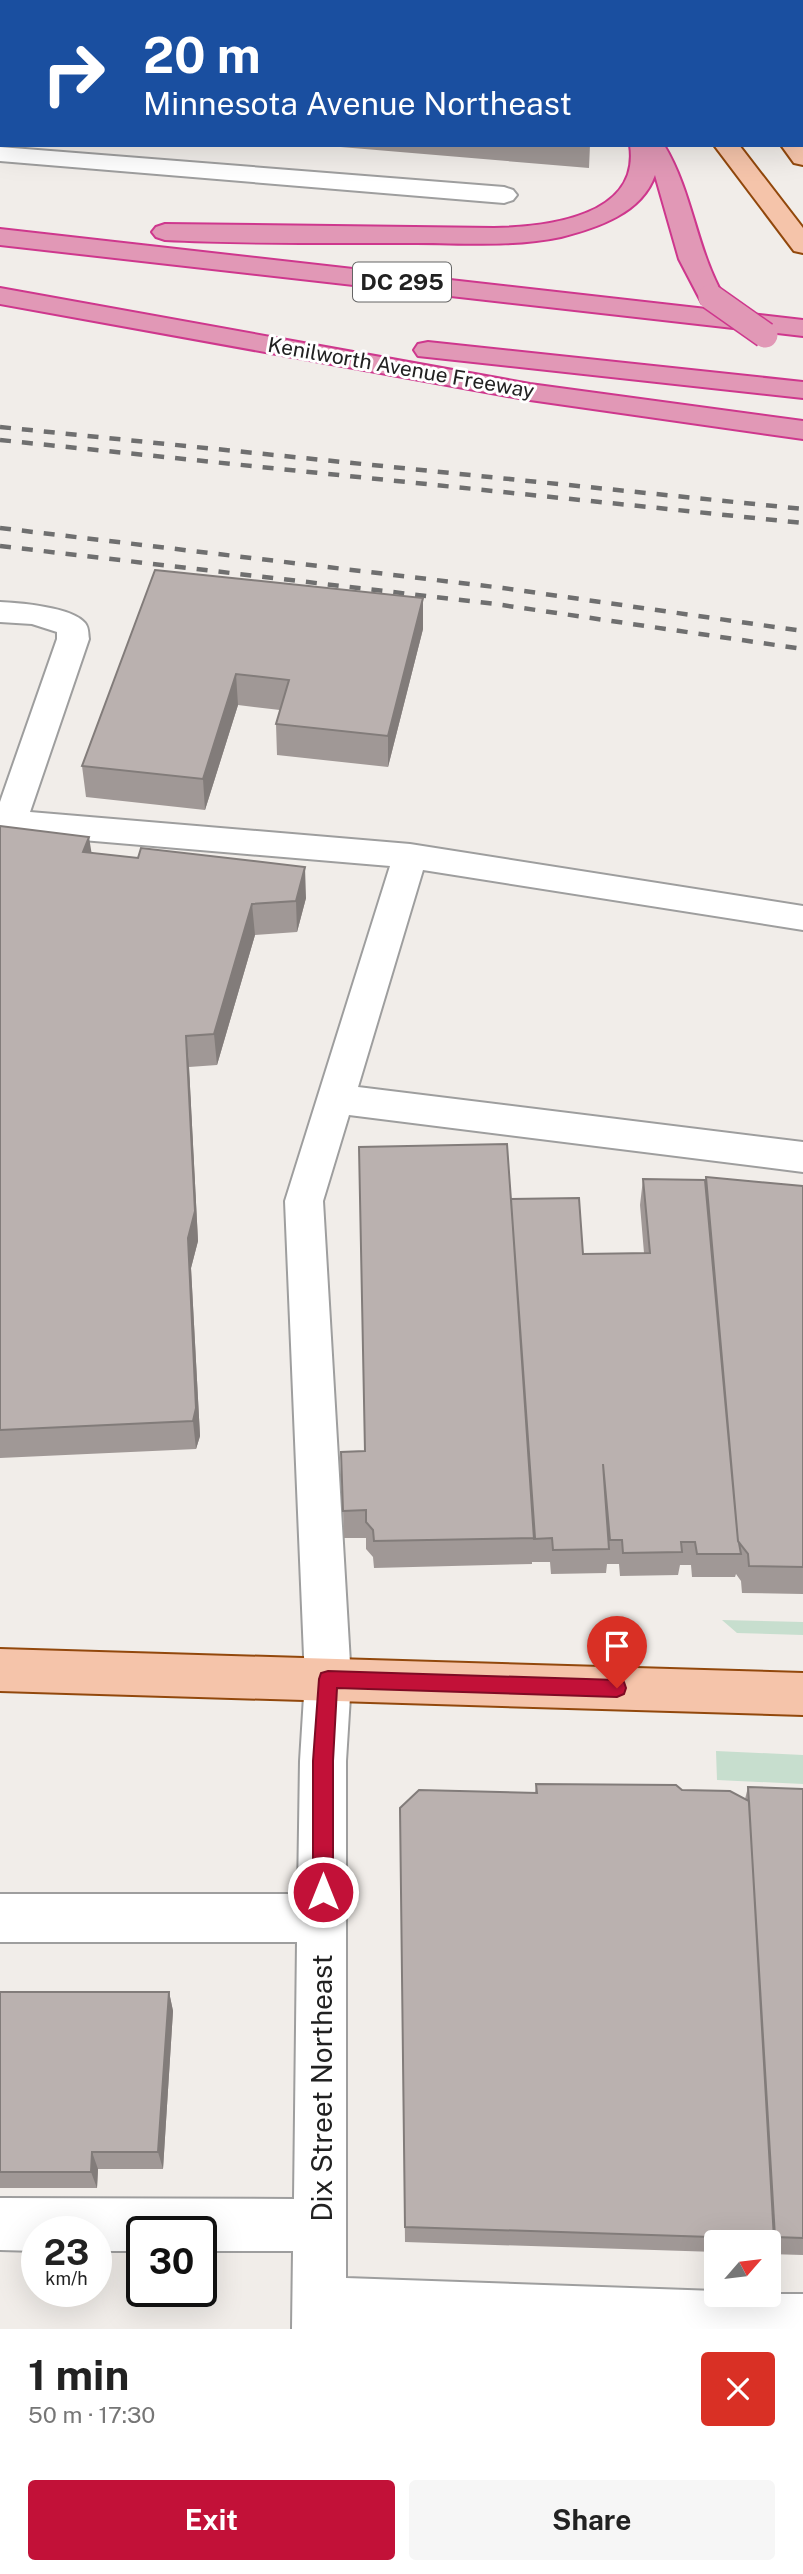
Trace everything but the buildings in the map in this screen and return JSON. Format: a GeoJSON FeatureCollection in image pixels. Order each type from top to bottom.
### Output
{"type":"FeatureCollection","features":[{"type":"Feature","properties":{"kind":"highway"},"geometry":{"type":"LineString","coordinates":[[0,220],[167,233],[275,236],[546,232],[598,216],[631,197],[640,183],[646,157],[643,147]]}},
{"type":"Feature","properties":{"kind":"highway"},"geometry":{"type":"LineString","coordinates":[[652,147],[672,178],[693,267],[710,297],[765,335],[803,352]]}},
{"type":"Feature","properties":{"kind":"highway","name":"DC 295"},"geometry":{"type":"LineString","coordinates":[[0,237],[803,328]]}},
{"type":"Feature","properties":{"kind":"highway","name":"Kenilworth Avenue Freeway"},"geometry":{"type":"LineString","coordinates":[[0,296],[530,392],[803,430]]}},
{"type":"Feature","properties":{"kind":"highway"},"geometry":{"type":"LineString","coordinates":[[92,313],[803,390]]}},
{"type":"Feature","properties":{"kind":"main road"},"geometry":{"type":"LineString","coordinates":[[728,147],[803,245]]}},
{"type":"Feature","properties":{"kind":"main road"},"geometry":{"type":"LineString","coordinates":[[0,1670],[803,1693]]}},
{"type":"Feature","properties":{"kind":"street"},"geometry":{"type":"LineString","coordinates":[[0,153],[505,195]]}},
{"type":"Feature","properties":{"kind":"street"},"geometry":{"type":"LineString","coordinates":[[0,612],[35,614],[72,627],[73,639],[5,821],[410,856],[803,918]]}},
{"type":"Feature","properties":{"kind":"street","name":"Dix Street Northeast"},"geometry":{"type":"LineString","coordinates":[[320,2316],[323,1761],[328,1679],[304,1201],[410,856]]}},
{"type":"Feature","properties":{"kind":"street"},"geometry":{"type":"LineString","coordinates":[[335,1098],[803,1157]]}},
{"type":"Feature","properties":{"kind":"street"},"geometry":{"type":"LineString","coordinates":[[0,1917],[323,1918]]}},
{"type":"Feature","properties":{"kind":"street"},"geometry":{"type":"LineString","coordinates":[[0,2224],[321,2225]]}},
{"type":"Feature","properties":{"kind":"street"},"geometry":{"type":"LineString","coordinates":[[320,2316],[803,2321]]}},
{"type":"Feature","properties":{"kind":"green space"},"geometry":{"type":"Polygon","coordinates":[[[722,1620],[803,1622],[803,1635],[737,1633],[722,1620]]]}},
{"type":"Feature","properties":{"kind":"green space"},"geometry":{"type":"Polygon","coordinates":[[[716,1751],[803,1755],[803,1784],[717,1780],[716,1751]]]}},
{"type":"Feature","properties":{"kind":"railway"},"geometry":{"type":"LineString","coordinates":[[0,427],[803,509]]}},
{"type":"Feature","properties":{"kind":"railway"},"geometry":{"type":"LineString","coordinates":[[0,440],[803,523]]}},
{"type":"Feature","properties":{"kind":"railway"},"geometry":{"type":"LineString","coordinates":[[0,528],[503,588],[803,631]]}},
{"type":"Feature","properties":{"kind":"railway"},"geometry":{"type":"LineString","coordinates":[[0,546],[495,604],[803,649]]}},
{"type":"Feature","properties":{"kind":"route"},"geometry":{"type":"LineString","coordinates":[[323,1892],[323,1761],[328,1679],[617,1688]]}}]}
